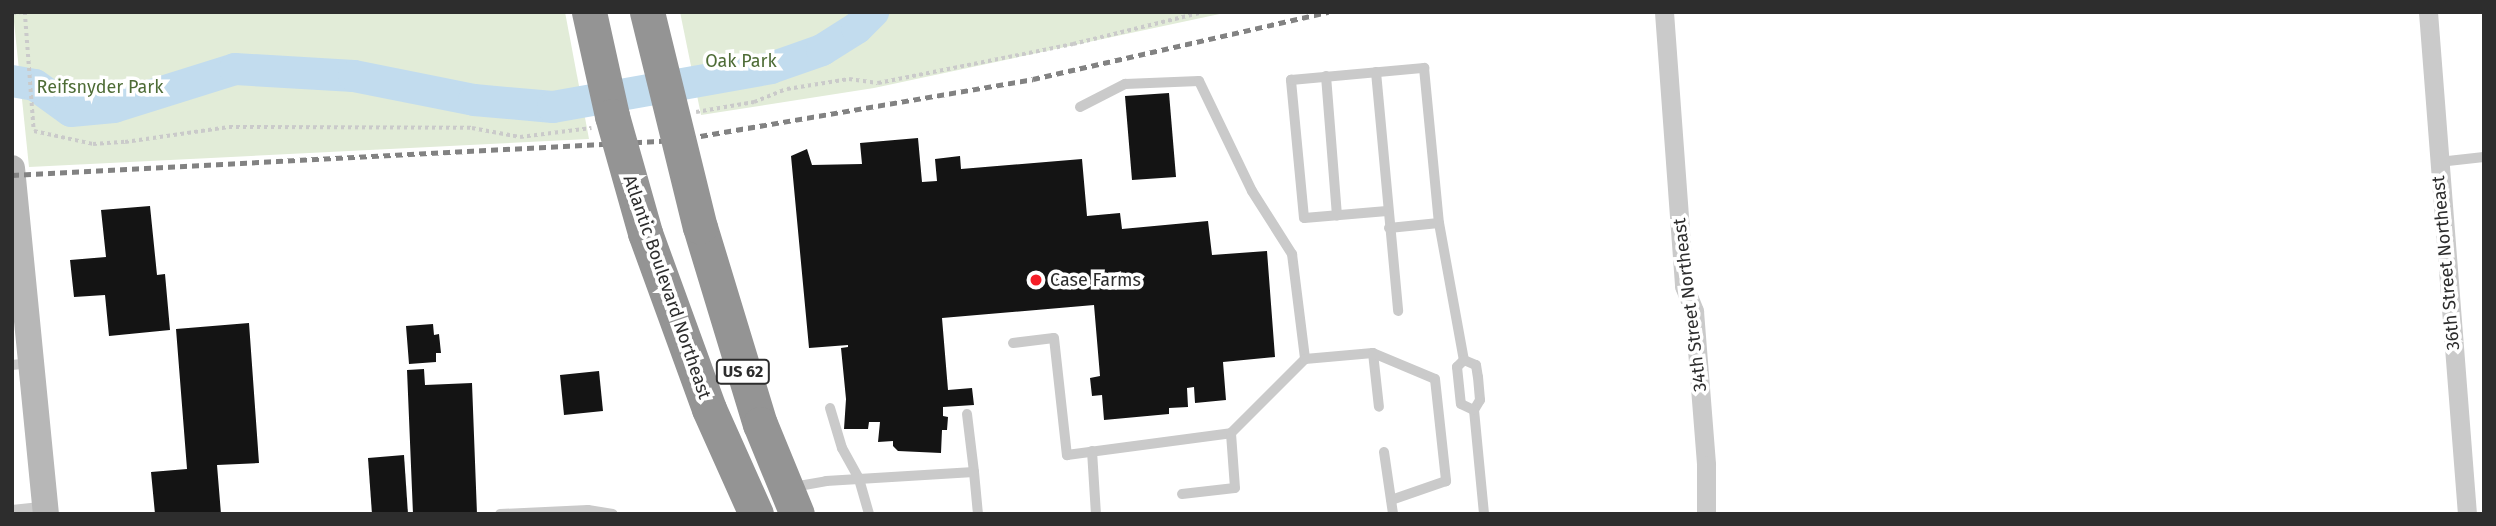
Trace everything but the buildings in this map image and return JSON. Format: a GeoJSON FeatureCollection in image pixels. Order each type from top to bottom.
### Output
{"type":"FeatureCollection","features":[{"type":"Feature","properties":{"kind":"highway","name":"Atlantic Boulevard Northeast"},"geometry":{"type":"LineString","coordinates":[[589,12],[615,129],[645,233],[709,409],[756,514]]}},
{"type":"Feature","properties":{"kind":"highway","name":"US 62"},"geometry":{"type":"LineString","coordinates":[[647,12],[700,227],[740,363],[791,501]]}},
{"type":"Feature","properties":{"kind":"street","name":"34th Street Northeast"},"geometry":{"type":"LineString","coordinates":[[1664,12],[1684,286],[1694,312],[1706,465],[1706,514]]}},
{"type":"Feature","properties":{"kind":"street","name":"36th Street Northeast"},"geometry":{"type":"LineString","coordinates":[[2428,12],[2468,514]]}},
{"type":"Feature","properties":{"kind":"street"},"geometry":{"type":"LineString","coordinates":[[12,168],[22,364],[45,510]]}},
{"type":"Feature","properties":{"kind":"lane"},"geometry":{"type":"LineString","coordinates":[[1387,211],[1304,218],[1292,80],[1424,68],[1439,223],[1464,360]]}},
{"type":"Feature","properties":{"kind":"lane"},"geometry":{"type":"LineString","coordinates":[[1376,72],[1398,311]]}},
{"type":"Feature","properties":{"kind":"lane"},"geometry":{"type":"LineString","coordinates":[[1326,76],[1337,216]]}},
{"type":"Feature","properties":{"kind":"lane"},"geometry":{"type":"LineString","coordinates":[[1080,107],[1125,84],[1199,81],[1252,191],[1292,254],[1305,359]]}},
{"type":"Feature","properties":{"kind":"lane"},"geometry":{"type":"LineString","coordinates":[[2438,162],[2484,157]]}},
{"type":"Feature","properties":{"kind":"lane"},"geometry":{"type":"LineString","coordinates":[[1390,228],[1439,223]]}},
{"type":"Feature","properties":{"kind":"lane"},"geometry":{"type":"LineString","coordinates":[[1013,343],[1054,338],[1067,455],[1231,433],[1305,359],[1373,353],[1435,379],[1446,481],[1391,500]]}},
{"type":"Feature","properties":{"kind":"lane"},"geometry":{"type":"LineString","coordinates":[[1373,353],[1379,407]]}},
{"type":"Feature","properties":{"kind":"lane"},"geometry":{"type":"LineString","coordinates":[[1464,360],[1476,365],[1480,400],[1474,410],[1483,514]]}},
{"type":"Feature","properties":{"kind":"lane"},"geometry":{"type":"LineString","coordinates":[[1464,360],[1457,367],[1461,404],[1474,410]]}},
{"type":"Feature","properties":{"kind":"lane"},"geometry":{"type":"LineString","coordinates":[[830,408],[842,448],[859,479],[869,514]]}},
{"type":"Feature","properties":{"kind":"lane"},"geometry":{"type":"LineString","coordinates":[[967,414],[978,514]]}},
{"type":"Feature","properties":{"kind":"lane"},"geometry":{"type":"LineString","coordinates":[[1182,494],[1235,488],[1231,433]]}},
{"type":"Feature","properties":{"kind":"lane"},"geometry":{"type":"LineString","coordinates":[[1093,452],[1096,514]]}},
{"type":"Feature","properties":{"kind":"lane"},"geometry":{"type":"LineString","coordinates":[[1384,452],[1393,514]]}},
{"type":"Feature","properties":{"kind":"lane"},"geometry":{"type":"LineString","coordinates":[[791,501],[859,479],[974,472]]}},
{"type":"Feature","properties":{"kind":"lane"},"geometry":{"type":"LineString","coordinates":[[12,510],[45,510]]}},
{"type":"Feature","properties":{"kind":"lane"},"geometry":{"type":"LineString","coordinates":[[500,514],[588,510],[614,514]]}},
{"type":"Feature","properties":{"kind":"path"},"geometry":{"type":"LineString","coordinates":[[12,13],[24,12],[31,103]]}},
{"type":"Feature","properties":{"kind":"green space","name":"Reifsnyder Park"},"geometry":{"type":"Polygon","coordinates":[[[13,12],[565,12],[589,139],[29,167],[13,12]]]}},
{"type":"Feature","properties":{"kind":"green space","name":"Oak Park"},"geometry":{"type":"Polygon","coordinates":[[[680,12],[1229,12],[874,88],[701,115],[680,12]]]}},
{"type":"Feature","properties":{"kind":"waterway"},"geometry":{"type":"LineString","coordinates":[[12,81],[35,85],[71,111],[114,107],[235,69],[354,76],[474,100],[553,107],[771,68],[822,50],[857,28],[873,12]]}},
{"type":"Feature","properties":{"kind":"railway"},"geometry":{"type":"LineString","coordinates":[[12,175],[677,140],[1033,79],[1329,12]]}},
{"type":"Feature","properties":{"kind":"place","name":"Case Farms"},"geometry":{"type":"Point","coordinates":[1036,280]}}]}
